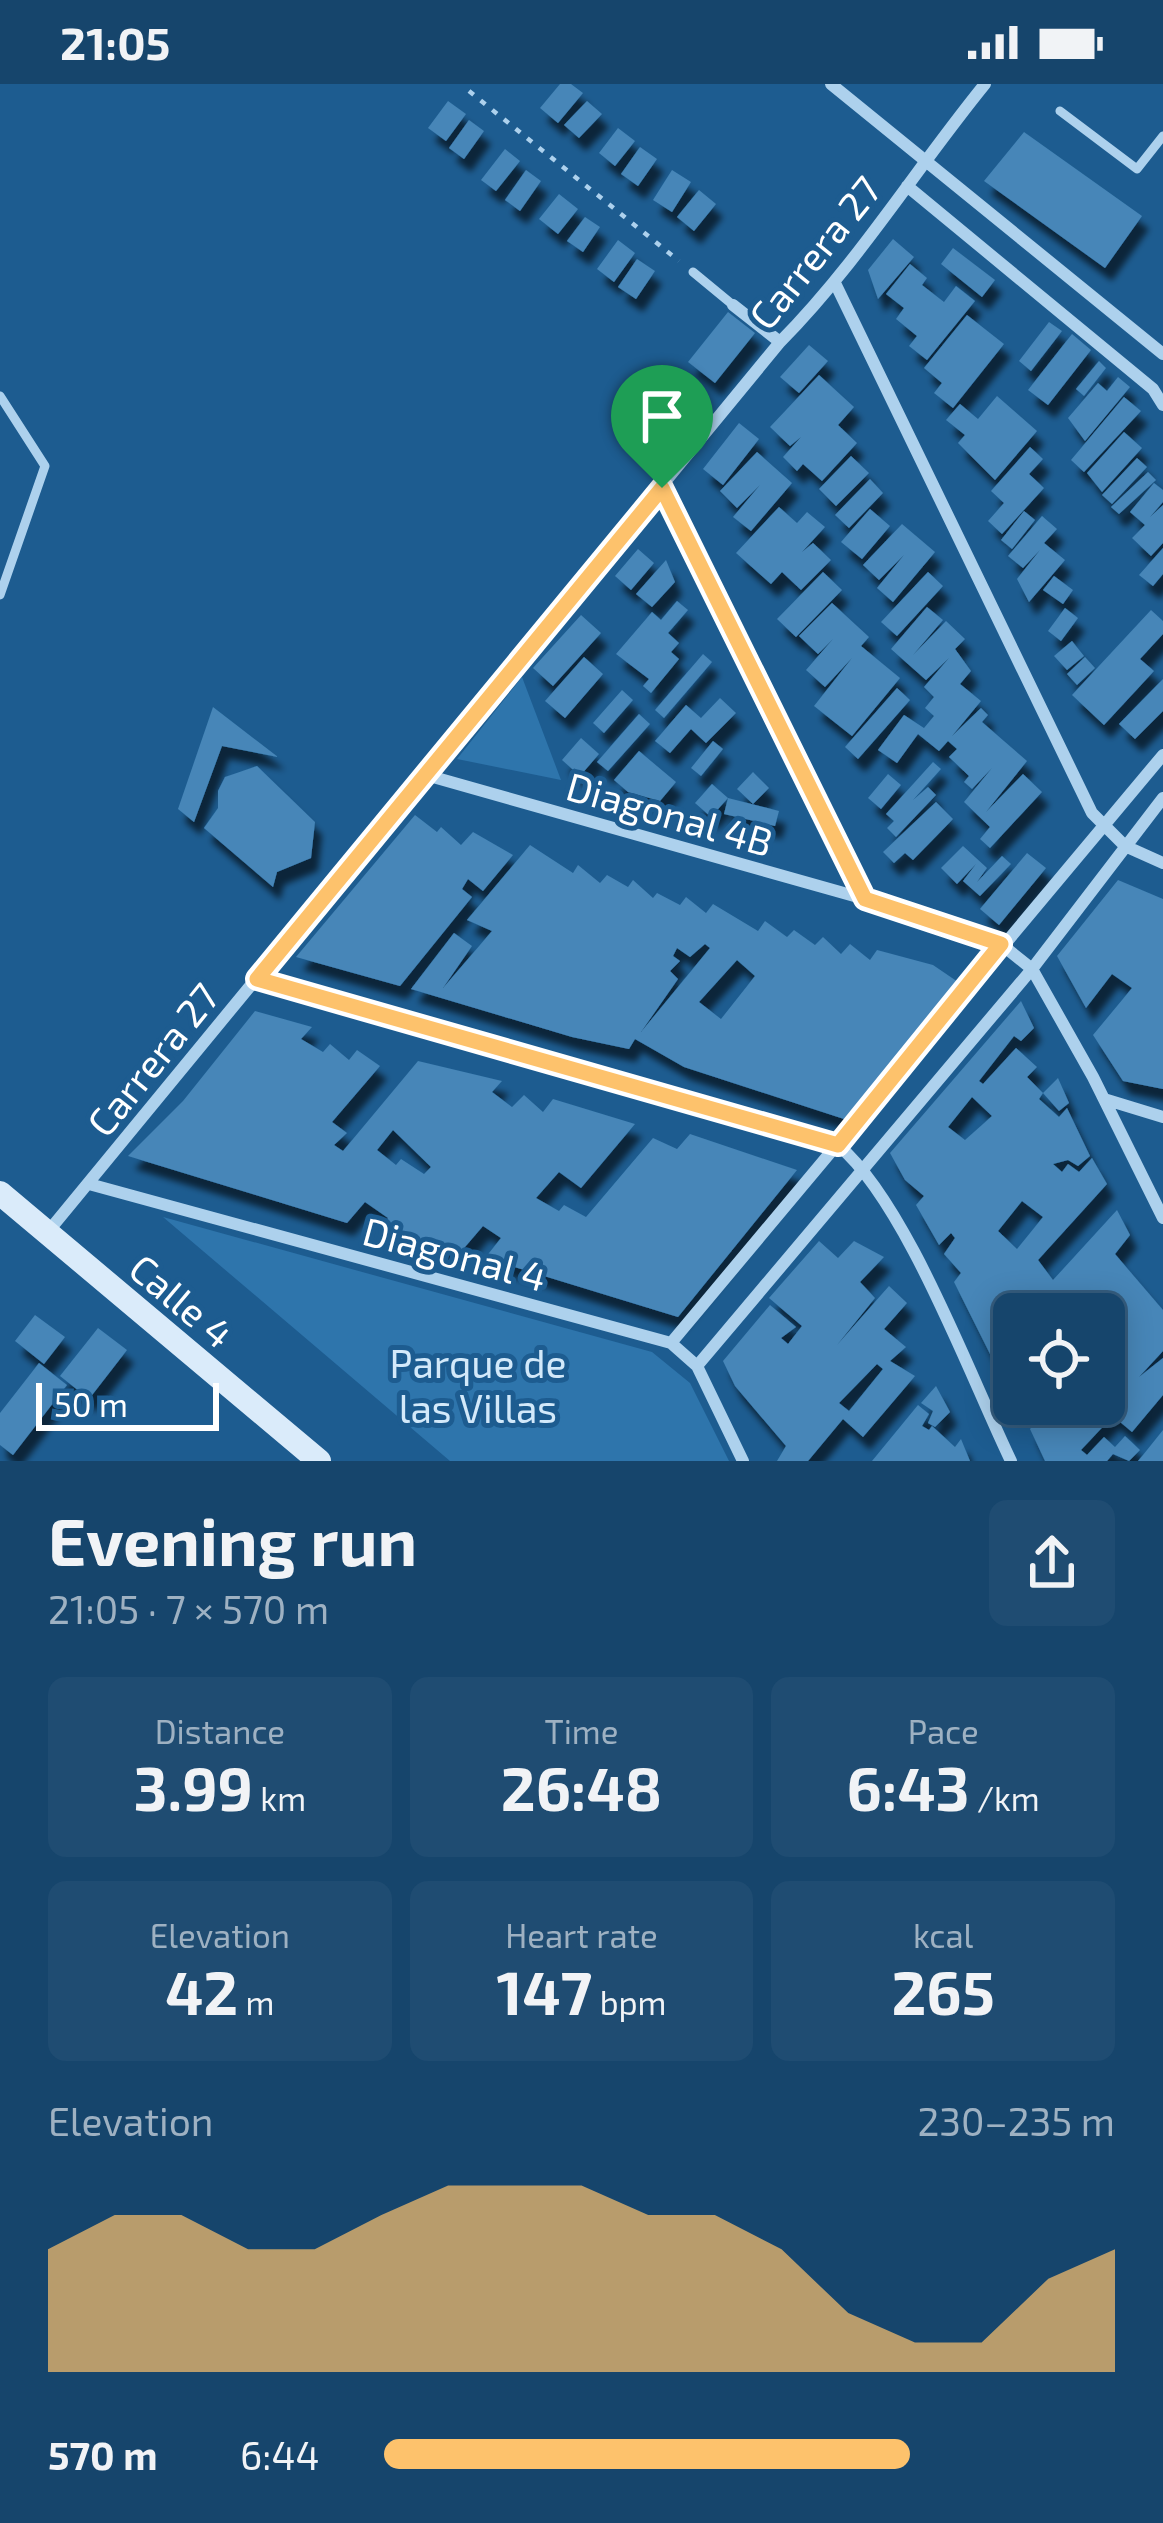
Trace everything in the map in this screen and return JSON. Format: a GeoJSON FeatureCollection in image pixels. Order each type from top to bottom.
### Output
{"type":"FeatureCollection","features":[{"type":"Feature","properties":{"kind":"main road","name":"Calle 4"},"geometry":{"type":"LineString","coordinates":[[0,1193],[319,1461]]}},
{"type":"Feature","properties":{"kind":"street"},"geometry":{"type":"LineString","coordinates":[[831,84],[1163,354]]}},
{"type":"Feature","properties":{"kind":"street","name":"Carrera 27"},"geometry":{"type":"LineString","coordinates":[[46,1234],[780,342],[836,285],[923,160],[985,84]]}},
{"type":"Feature","properties":{"kind":"street"},"geometry":{"type":"LineString","coordinates":[[908,186],[1160,397]]}},
{"type":"Feature","properties":{"kind":"street"},"geometry":{"type":"LineString","coordinates":[[836,285],[1103,828],[1125,846],[1163,863]]}},
{"type":"Feature","properties":{"kind":"street"},"geometry":{"type":"LineString","coordinates":[[733,304],[780,342]]}},
{"type":"Feature","properties":{"kind":"street"},"geometry":{"type":"LineString","coordinates":[[662,488],[865,899]]}},
{"type":"Feature","properties":{"kind":"street"},"geometry":{"type":"LineString","coordinates":[[671,1343],[1163,755]]}},
{"type":"Feature","properties":{"kind":"street","name":"Diagonal 4B"},"geometry":{"type":"LineString","coordinates":[[426,775],[865,899],[1001,944],[1032,969],[1163,1218]]}},
{"type":"Feature","properties":{"kind":"street"},"geometry":{"type":"LineString","coordinates":[[697,1366],[1032,969],[1163,798]]}},
{"type":"Feature","properties":{"kind":"street"},"geometry":{"type":"LineString","coordinates":[[257,979],[838,1145],[864,1167],[898,1224],[1011,1461]]}},
{"type":"Feature","properties":{"kind":"street"},"geometry":{"type":"LineString","coordinates":[[1104,1099],[1163,1117]]}},
{"type":"Feature","properties":{"kind":"street","name":"Diagonal 4"},"geometry":{"type":"LineString","coordinates":[[89,1184],[671,1343],[697,1366],[743,1461]]}},
{"type":"Feature","properties":{"kind":"lane"},"geometry":{"type":"LineString","coordinates":[[1060,111],[1137,169],[1163,136]]}},
{"type":"Feature","properties":{"kind":"lane"},"geometry":{"type":"LineString","coordinates":[[693,272],[733,304]]}},
{"type":"Feature","properties":{"kind":"lane"},"geometry":{"type":"LineString","coordinates":[[0,396],[45,466],[0,595]]}},
{"type":"Feature","properties":{"kind":"path"},"geometry":{"type":"LineString","coordinates":[[469,91],[693,272]]}},
{"type":"Feature","properties":{"kind":"green space"},"geometry":{"type":"Polygon","coordinates":[[[522,677],[561,780],[457,759],[522,677]]]}},
{"type":"Feature","properties":{"kind":"green space","name":"Parque de las Villas"},"geometry":{"type":"Polygon","coordinates":[[[163,1217],[652,1352],[690,1383],[729,1461],[450,1461],[163,1217]]]}},
{"type":"Feature","properties":{"kind":"building"},"geometry":{"type":"Polygon","coordinates":[[[560,84],[571,84],[583,93],[558,123],[540,108],[560,84]]]}},
{"type":"Feature","properties":{"kind":"building"},"geometry":{"type":"Polygon","coordinates":[[[448,101],[466,114],[446,141],[428,128],[448,101]]]}},
{"type":"Feature","properties":{"kind":"building"},"geometry":{"type":"Polygon","coordinates":[[[587,101],[602,114],[579,138],[564,125],[587,101]]]}},
{"type":"Feature","properties":{"kind":"building"},"geometry":{"type":"Polygon","coordinates":[[[469,120],[484,131],[464,159],[449,148],[469,120]]]}},
{"type":"Feature","properties":{"kind":"building"},"geometry":{"type":"Polygon","coordinates":[[[618,128],[635,141],[615,166],[599,153],[618,128]]]}},
{"type":"Feature","properties":{"kind":"building"},"geometry":{"type":"Polygon","coordinates":[[[1024,132],[1142,216],[1105,268],[984,181],[1024,132]]]}},
{"type":"Feature","properties":{"kind":"building"},"geometry":{"type":"Polygon","coordinates":[[[640,147],[657,159],[638,186],[621,174],[640,147]]]}},
{"type":"Feature","properties":{"kind":"building"},"geometry":{"type":"Polygon","coordinates":[[[505,149],[520,161],[496,191],[481,180],[505,149]]]}},
{"type":"Feature","properties":{"kind":"building"},"geometry":{"type":"Polygon","coordinates":[[[526,170],[541,181],[520,211],[505,200],[526,170]]]}},
{"type":"Feature","properties":{"kind":"building"},"geometry":{"type":"Polygon","coordinates":[[[672,170],[691,182],[672,212],[653,200],[672,170]]]}},
{"type":"Feature","properties":{"kind":"building"},"geometry":{"type":"Polygon","coordinates":[[[699,190],[716,204],[694,231],[677,217],[699,190]]]}},
{"type":"Feature","properties":{"kind":"building"},"geometry":{"type":"Polygon","coordinates":[[[559,194],[578,209],[558,234],[539,219],[559,194]]]}},
{"type":"Feature","properties":{"kind":"building"},"geometry":{"type":"Polygon","coordinates":[[[585,217],[600,227],[583,252],[567,241],[585,217]]]}},
{"type":"Feature","properties":{"kind":"building"},"geometry":{"type":"Polygon","coordinates":[[[893,239],[914,257],[878,299],[868,270],[893,239]]]}},
{"type":"Feature","properties":{"kind":"building"},"geometry":{"type":"Polygon","coordinates":[[[618,240],[635,253],[614,282],[597,269],[618,240]]]}},
{"type":"Feature","properties":{"kind":"building"},"geometry":{"type":"Polygon","coordinates":[[[953,248],[995,280],[982,297],[941,264],[953,248]]]}},
{"type":"Feature","properties":{"kind":"building"},"geometry":{"type":"Polygon","coordinates":[[[637,259],[655,271],[636,299],[618,287],[637,259]]]}},
{"type":"Feature","properties":{"kind":"building"},"geometry":{"type":"Polygon","coordinates":[[[910,264],[927,278],[922,285],[944,302],[956,286],[975,301],[927,360],[909,346],[917,336],[896,319],[904,308],[886,294],[910,264]]]}},
{"type":"Feature","properties":{"kind":"building"},"geometry":{"type":"Polygon","coordinates":[[[728,312],[755,333],[715,383],[688,362],[728,312]]]}},
{"type":"Feature","properties":{"kind":"building"},"geometry":{"type":"Polygon","coordinates":[[[967,315],[1004,344],[953,408],[934,393],[942,383],[924,368],[967,315]]]}},
{"type":"Feature","properties":{"kind":"building"},"geometry":{"type":"Polygon","coordinates":[[[1049,322],[1062,331],[1031,371],[1019,361],[1049,322]]]}},
{"type":"Feature","properties":{"kind":"building"},"geometry":{"type":"Polygon","coordinates":[[[1072,334],[1091,350],[1048,405],[1028,390],[1072,334]]]}},
{"type":"Feature","properties":{"kind":"building"},"geometry":{"type":"Polygon","coordinates":[[[809,345],[828,361],[799,393],[780,377],[809,345]]]}},
{"type":"Feature","properties":{"kind":"building"},"geometry":{"type":"Polygon","coordinates":[[[1099,361],[1106,368],[1084,396],[1076,389],[1099,361]]]}},
{"type":"Feature","properties":{"kind":"building"},"geometry":{"type":"Polygon","coordinates":[[[819,375],[854,407],[838,425],[857,443],[822,481],[803,464],[797,471],[783,457],[801,437],[790,446],[770,427],[819,375]]]}},
{"type":"Feature","properties":{"kind":"building"},"geometry":{"type":"Polygon","coordinates":[[[1118,377],[1130,387],[1085,441],[1068,418],[1098,383],[1107,391],[1118,377]]]}},
{"type":"Feature","properties":{"kind":"building"},"geometry":{"type":"Polygon","coordinates":[[[997,396],[1037,431],[995,480],[958,443],[965,435],[946,420],[960,404],[978,419],[997,396]]]}},
{"type":"Feature","properties":{"kind":"building"},"geometry":{"type":"Polygon","coordinates":[[[1124,397],[1141,411],[1084,472],[1071,460],[1124,397]]]}},
{"type":"Feature","properties":{"kind":"building"},"geometry":{"type":"Polygon","coordinates":[[[739,423],[759,439],[723,485],[703,469],[739,423]]]}},
{"type":"Feature","properties":{"kind":"building"},"geometry":{"type":"Polygon","coordinates":[[[1124,432],[1142,448],[1102,492],[1087,473],[1124,432]]]}},
{"type":"Feature","properties":{"kind":"building"},"geometry":{"type":"Polygon","coordinates":[[[1030,447],[1043,459],[1029,474],[1044,488],[1002,534],[988,521],[1004,503],[991,491],[1030,447]]]}},
{"type":"Feature","properties":{"kind":"building"},"geometry":{"type":"Polygon","coordinates":[[[757,452],[792,483],[751,531],[733,517],[760,485],[737,508],[720,491],[757,452]]]}},
{"type":"Feature","properties":{"kind":"building"},"geometry":{"type":"Polygon","coordinates":[[[851,456],[869,473],[836,506],[819,489],[851,456]]]}},
{"type":"Feature","properties":{"kind":"building"},"geometry":{"type":"Polygon","coordinates":[[[1137,458],[1147,467],[1112,504],[1102,495],[1137,458]]]}},
{"type":"Feature","properties":{"kind":"building"},"geometry":{"type":"Polygon","coordinates":[[[1148,472],[1156,480],[1119,514],[1111,507],[1148,472]]]}},
{"type":"Feature","properties":{"kind":"building"},"geometry":{"type":"Polygon","coordinates":[[[870,479],[883,493],[849,528],[835,515],[870,479]]]}},
{"type":"Feature","properties":{"kind":"building"},"geometry":{"type":"Polygon","coordinates":[[[1154,483],[1163,490],[1163,502],[1150,517],[1163,505],[1163,543],[1151,556],[1132,538],[1145,525],[1130,512],[1154,483]]]}},
{"type":"Feature","properties":{"kind":"building"},"geometry":{"type":"Polygon","coordinates":[[[779,507],[797,523],[807,512],[825,527],[802,552],[813,543],[831,560],[801,590],[782,572],[771,584],[736,553],[779,507]]]}},
{"type":"Feature","properties":{"kind":"building"},"geometry":{"type":"Polygon","coordinates":[[[870,509],[890,526],[862,559],[841,542],[870,509]]]}},
{"type":"Feature","properties":{"kind":"building"},"geometry":{"type":"Polygon","coordinates":[[[1024,511],[1035,520],[1012,549],[1001,540],[1024,511]]]}},
{"type":"Feature","properties":{"kind":"building"},"geometry":{"type":"Polygon","coordinates":[[[1042,516],[1057,529],[1044,543],[1065,560],[1029,602],[1017,579],[1040,550],[1023,568],[1008,556],[1042,516]]]}},
{"type":"Feature","properties":{"kind":"building"},"geometry":{"type":"Polygon","coordinates":[[[902,524],[935,552],[893,602],[877,588],[904,555],[879,580],[863,565],[902,524]]]}},
{"type":"Feature","properties":{"kind":"building"},"geometry":{"type":"Polygon","coordinates":[[[1163,548],[1163,574],[1153,586],[1139,575],[1163,548]]]}},
{"type":"Feature","properties":{"kind":"building"},"geometry":{"type":"Polygon","coordinates":[[[638,549],[654,563],[631,590],[615,576],[638,549]]]}},
{"type":"Feature","properties":{"kind":"building"},"geometry":{"type":"Polygon","coordinates":[[[666,560],[675,582],[652,607],[636,594],[666,560]]]}},
{"type":"Feature","properties":{"kind":"building"},"geometry":{"type":"Polygon","coordinates":[[[823,572],[842,590],[796,637],[777,619],[823,572]]]}},
{"type":"Feature","properties":{"kind":"building"},"geometry":{"type":"Polygon","coordinates":[[[928,572],[943,586],[897,636],[881,622],[928,572]]]}},
{"type":"Feature","properties":{"kind":"building"},"geometry":{"type":"Polygon","coordinates":[[[1054,576],[1073,590],[1063,604],[1043,590],[1054,576]]]}},
{"type":"Feature","properties":{"kind":"building"},"geometry":{"type":"Polygon","coordinates":[[[677,601],[688,610],[668,633],[679,643],[671,652],[679,659],[651,693],[643,686],[649,679],[616,654],[652,612],[661,620],[677,601]]]}},
{"type":"Feature","properties":{"kind":"building"},"geometry":{"type":"Polygon","coordinates":[[[832,603],[869,637],[861,646],[900,678],[852,736],[814,706],[852,658],[825,687],[806,670],[833,639],[818,654],[799,636],[832,603]]]}},
{"type":"Feature","properties":{"kind":"building"},"geometry":{"type":"Polygon","coordinates":[[[927,607],[943,620],[913,655],[946,621],[965,639],[955,649],[971,671],[960,684],[981,701],[952,736],[981,708],[988,715],[982,722],[1027,761],[986,812],[1023,774],[1042,792],[990,848],[980,839],[990,827],[964,802],[992,768],[972,789],[964,782],[969,776],[949,757],[957,749],[948,741],[939,751],[918,734],[897,763],[878,750],[904,715],[924,728],[934,716],[925,708],[934,697],[924,687],[949,658],[926,680],[891,649],[927,607]]]}},
{"type":"Feature","properties":{"kind":"building"},"geometry":{"type":"Polygon","coordinates":[[[1065,608],[1078,618],[1061,641],[1048,631],[1065,608]]]}},
{"type":"Feature","properties":{"kind":"building"},"geometry":{"type":"Polygon","coordinates":[[[1151,610],[1163,621],[1163,634],[1140,659],[1154,671],[1104,725],[1072,695],[1151,610]]]}},
{"type":"Feature","properties":{"kind":"building"},"geometry":{"type":"Polygon","coordinates":[[[581,615],[601,633],[553,686],[533,668],[581,615]]]}},
{"type":"Feature","properties":{"kind":"building"},"geometry":{"type":"Polygon","coordinates":[[[1072,641],[1084,656],[1067,670],[1054,656],[1072,641]]]}},
{"type":"Feature","properties":{"kind":"building"},"geometry":{"type":"Polygon","coordinates":[[[703,654],[712,662],[664,718],[655,710],[703,654]]]}},
{"type":"Feature","properties":{"kind":"building"},"geometry":{"type":"Polygon","coordinates":[[[584,657],[603,674],[565,718],[545,701],[584,657]]]}},
{"type":"Feature","properties":{"kind":"building"},"geometry":{"type":"Polygon","coordinates":[[[1085,657],[1095,668],[1077,685],[1067,674],[1085,657]]]}},
{"type":"Feature","properties":{"kind":"building"},"geometry":{"type":"Polygon","coordinates":[[[1163,679],[1163,711],[1135,739],[1119,724],[1163,679]]]}},
{"type":"Feature","properties":{"kind":"building"},"geometry":{"type":"Polygon","coordinates":[[[897,688],[910,700],[858,759],[845,747],[897,688]]]}},
{"type":"Feature","properties":{"kind":"building"},"geometry":{"type":"Polygon","coordinates":[[[622,690],[633,700],[604,733],[593,723],[622,690]]]}},
{"type":"Feature","properties":{"kind":"building"},"geometry":{"type":"Polygon","coordinates":[[[720,698],[736,713],[706,743],[691,729],[670,753],[655,741],[686,705],[701,718],[720,698]]]}},
{"type":"Feature","properties":{"kind":"building"},"geometry":{"type":"Polygon","coordinates":[[[213,707],[278,757],[222,746],[194,822],[178,809],[213,707]]]}},
{"type":"Feature","properties":{"kind":"building"},"geometry":{"type":"Polygon","coordinates":[[[639,714],[650,724],[608,771],[597,762],[639,714]]]}},
{"type":"Feature","properties":{"kind":"building"},"geometry":{"type":"Polygon","coordinates":[[[581,738],[599,754],[580,776],[562,760],[581,738]]]}},
{"type":"Feature","properties":{"kind":"building"},"geometry":{"type":"Polygon","coordinates":[[[713,741],[723,749],[701,776],[691,768],[713,741]]]}},
{"type":"Feature","properties":{"kind":"building"},"geometry":{"type":"Polygon","coordinates":[[[639,751],[676,782],[660,801],[628,792],[614,780],[639,751]]]}},
{"type":"Feature","properties":{"kind":"building"},"geometry":{"type":"Polygon","coordinates":[[[933,762],[941,769],[913,800],[928,787],[936,795],[896,837],[887,828],[894,821],[886,814],[933,762]]]}},
{"type":"Feature","properties":{"kind":"building"},"geometry":{"type":"Polygon","coordinates":[[[257,766],[315,822],[311,858],[277,872],[273,887],[204,828],[218,808],[218,791],[225,777],[257,766]]]}},
{"type":"Feature","properties":{"kind":"building"},"geometry":{"type":"Polygon","coordinates":[[[753,772],[769,788],[753,804],[737,789],[753,772]]]}},
{"type":"Feature","properties":{"kind":"building"},"geometry":{"type":"Polygon","coordinates":[[[888,774],[901,785],[881,809],[868,798],[888,774]]]}},
{"type":"Feature","properties":{"kind":"building"},"geometry":{"type":"Polygon","coordinates":[[[712,784],[728,798],[711,817],[695,803],[712,784]]]}},
{"type":"Feature","properties":{"kind":"building"},"geometry":{"type":"Polygon","coordinates":[[[728,798],[779,811],[775,826],[724,814],[728,798]]]}},
{"type":"Feature","properties":{"kind":"building"},"geometry":{"type":"Polygon","coordinates":[[[936,802],[953,819],[913,860],[905,853],[894,863],[883,852],[936,802]]]}},
{"type":"Feature","properties":{"kind":"building"},"geometry":{"type":"Polygon","coordinates":[[[415,815],[437,832],[441,827],[461,845],[473,832],[513,855],[483,891],[468,879],[462,889],[472,897],[400,986],[296,957],[415,815]]]}},
{"type":"Feature","properties":{"kind":"building"},"geometry":{"type":"Polygon","coordinates":[[[530,845],[573,873],[578,865],[600,883],[607,875],[628,887],[633,880],[653,898],[657,893],[680,905],[686,897],[706,913],[713,904],[758,931],[765,921],[787,937],[794,930],[815,945],[823,937],[841,954],[850,944],[870,960],[877,950],[933,965],[958,982],[844,1119],[684,1067],[635,1039],[629,1049],[572,1037],[411,989],[454,933],[472,946],[443,988],[492,931],[467,920],[530,845]],[[705,944],[690,957],[677,948],[673,956],[680,961],[670,971],[678,979],[641,1032],[710,948],[705,944]],[[737,960],[699,1002],[721,1019],[755,976],[737,960]]]}},
{"type":"Feature","properties":{"kind":"building"},"geometry":{"type":"Polygon","coordinates":[[[963,846],[987,868],[977,882],[1002,856],[1011,864],[980,896],[963,881],[976,864],[957,884],[941,868],[963,846]]]}},
{"type":"Feature","properties":{"kind":"building"},"geometry":{"type":"Polygon","coordinates":[[[1027,853],[1046,868],[999,925],[980,909],[1027,853]]]}},
{"type":"Feature","properties":{"kind":"building"},"geometry":{"type":"Polygon","coordinates":[[[1118,880],[1163,899],[1163,1089],[1123,1081],[1093,1035],[1132,988],[1112,974],[1086,1008],[1057,956],[1118,880]]]}},
{"type":"Feature","properties":{"kind":"building"},"geometry":{"type":"Polygon","coordinates":[[[1021,1001],[1034,1028],[1021,1041],[1014,1036],[979,1081],[983,1084],[1016,1048],[1037,1067],[1027,1077],[1043,1093],[1039,1099],[1059,1117],[1067,1108],[1090,1156],[1078,1166],[1068,1160],[1053,1164],[1062,1172],[1068,1164],[1079,1172],[1092,1158],[1107,1184],[1038,1260],[1053,1280],[1117,1210],[1130,1235],[1115,1254],[1163,1310],[1163,1351],[1139,1377],[1163,1358],[1163,1395],[1132,1432],[1124,1425],[1125,1293],[993,1293],[993,1358],[954,1282],[961,1273],[944,1254],[955,1238],[951,1233],[939,1245],[916,1205],[924,1196],[905,1180],[890,1153],[1021,1001]],[[972,1097],[948,1127],[965,1140],[992,1116],[972,1097]],[[1022,1201],[998,1231],[1017,1249],[1043,1217],[1022,1201]]]}},
{"type":"Feature","properties":{"kind":"building"},"geometry":{"type":"Polygon","coordinates":[[[255,1011],[312,1027],[301,1039],[323,1052],[330,1044],[349,1060],[357,1050],[380,1066],[332,1122],[347,1133],[334,1145],[343,1151],[418,1061],[502,1081],[492,1092],[512,1107],[524,1095],[543,1112],[553,1099],[635,1124],[581,1188],[559,1172],[536,1198],[559,1211],[564,1205],[586,1217],[653,1138],[677,1149],[690,1134],[797,1170],[678,1317],[485,1258],[501,1238],[483,1226],[459,1254],[379,1230],[388,1218],[365,1202],[347,1223],[128,1156],[183,1101],[255,1011]],[[393,1130],[377,1150],[396,1165],[401,1159],[424,1174],[431,1167],[393,1130]]]}},
{"type":"Feature","properties":{"kind":"building"},"geometry":{"type":"Polygon","coordinates":[[[1058,1078],[1069,1103],[1059,1111],[1043,1093],[1058,1078]]]}},
{"type":"Feature","properties":{"kind":"building"},"geometry":{"type":"Polygon","coordinates":[[[819,1241],[838,1258],[854,1241],[884,1257],[860,1282],[875,1298],[837,1345],[889,1286],[907,1303],[884,1329],[906,1347],[890,1361],[915,1376],[863,1437],[843,1419],[808,1461],[777,1461],[786,1446],[735,1386],[723,1361],[770,1305],[796,1327],[781,1338],[788,1344],[802,1326],[769,1298],[819,1241]],[[877,1364],[839,1403],[849,1411],[883,1369],[877,1364]]]}},
{"type":"Feature","properties":{"kind":"building"},"geometry":{"type":"Polygon","coordinates":[[[35,1315],[65,1337],[44,1364],[15,1341],[35,1315]]]}},
{"type":"Feature","properties":{"kind":"building"},"geometry":{"type":"Polygon","coordinates":[[[98,1328],[127,1350],[89,1399],[60,1376],[98,1328]]]}},
{"type":"Feature","properties":{"kind":"building"},"geometry":{"type":"Polygon","coordinates":[[[39,1363],[67,1385],[13,1455],[0,1445],[0,1413],[39,1363]]]}},
{"type":"Feature","properties":{"kind":"building"},"geometry":{"type":"Polygon","coordinates":[[[936,1386],[950,1412],[935,1427],[928,1423],[933,1411],[921,1403],[936,1386]]]}},
{"type":"Feature","properties":{"kind":"building"},"geometry":{"type":"Polygon","coordinates":[[[918,1405],[929,1414],[922,1426],[929,1430],[932,1426],[955,1447],[961,1439],[970,1461],[872,1461],[918,1405]]]}},
{"type":"Feature","properties":{"kind":"building"},"geometry":{"type":"Polygon","coordinates":[[[1034,1425],[1105,1425],[1081,1450],[1087,1455],[1104,1437],[1115,1447],[1125,1436],[1140,1450],[1129,1461],[1113,1454],[1107,1461],[1045,1461],[1030,1429],[1034,1425]]]}},
{"type":"Feature","properties":{"kind":"building"},"geometry":{"type":"Polygon","coordinates":[[[1163,1430],[1163,1461],[1138,1461],[1143,1455],[1163,1430]]]}},
{"type":"Feature","properties":{"kind":"route"},"geometry":{"type":"LineString","coordinates":[[662,488],[865,899],[1001,944],[838,1145],[257,979],[662,488]]}}]}
